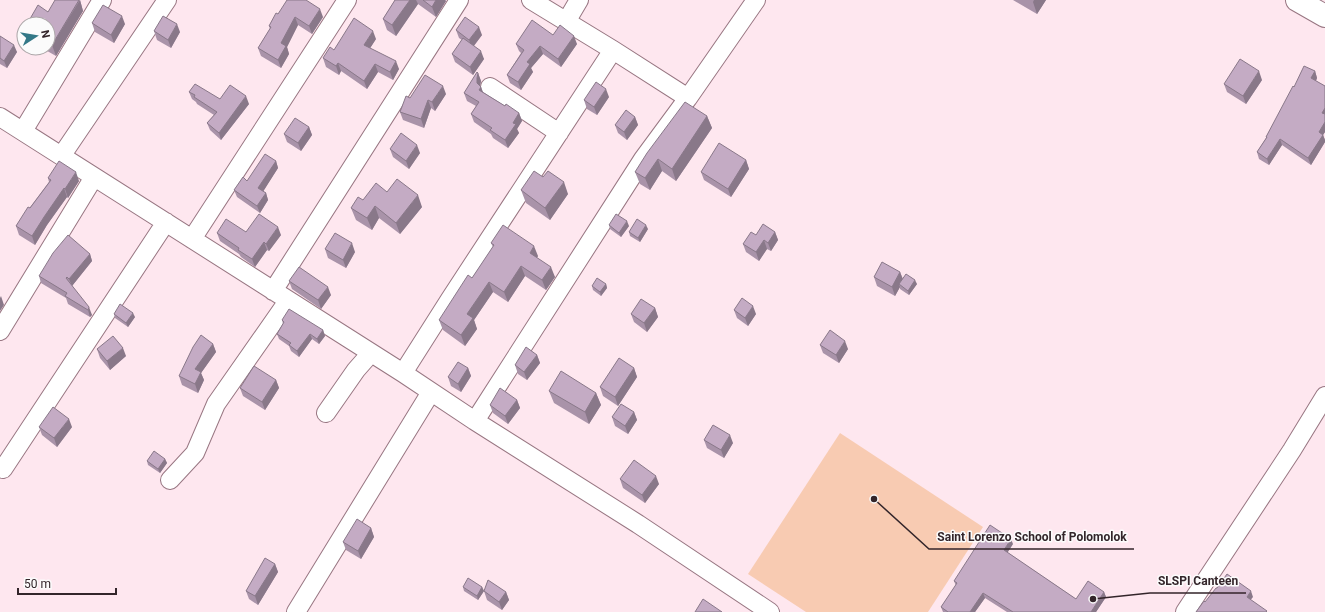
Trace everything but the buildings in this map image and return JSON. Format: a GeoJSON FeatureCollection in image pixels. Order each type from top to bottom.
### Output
{"type":"FeatureCollection","features":[{"type":"Feature","properties":{"kind":"main road"},"geometry":{"type":"LineString","coordinates":[[1297,0],[1325,16]]}},
{"type":"Feature","properties":{"kind":"street"},"geometry":{"type":"LineString","coordinates":[[23,131],[102,0]]}},
{"type":"Feature","properties":{"kind":"street"},"geometry":{"type":"LineString","coordinates":[[62,155],[167,0]]}},
{"type":"Feature","properties":{"kind":"street"},"geometry":{"type":"LineString","coordinates":[[192,239],[347,0]]}},
{"type":"Feature","properties":{"kind":"street"},"geometry":{"type":"LineString","coordinates":[[273,291],[459,0]]}},
{"type":"Feature","properties":{"kind":"street"},"geometry":{"type":"LineString","coordinates":[[531,0],[688,98]]}},
{"type":"Feature","properties":{"kind":"street"},"geometry":{"type":"LineString","coordinates":[[566,22],[580,0]]}},
{"type":"Feature","properties":{"kind":"street"},"geometry":{"type":"LineString","coordinates":[[475,421],[643,159],[688,98],[756,0]]}},
{"type":"Feature","properties":{"kind":"street"},"geometry":{"type":"LineString","coordinates":[[403,373],[432,326],[613,50]]}},
{"type":"Feature","properties":{"kind":"street"},"geometry":{"type":"LineString","coordinates":[[490,87],[559,133]]}},
{"type":"Feature","properties":{"kind":"street"},"geometry":{"type":"LineString","coordinates":[[0,117],[62,155],[94,177],[638,524],[770,612]]}},
{"type":"Feature","properties":{"kind":"street"},"geometry":{"type":"LineString","coordinates":[[0,331],[94,177]]}},
{"type":"Feature","properties":{"kind":"street"},"geometry":{"type":"LineString","coordinates":[[3,469],[166,222]]}},
{"type":"Feature","properties":{"kind":"street"},"geometry":{"type":"LineString","coordinates":[[170,480],[195,453],[216,404],[288,301]]}},
{"type":"Feature","properties":{"kind":"street"},"geometry":{"type":"LineString","coordinates":[[326,413],[349,379],[371,353]]}},
{"type":"Feature","properties":{"kind":"street"},"geometry":{"type":"LineString","coordinates":[[296,612],[431,392]]}},
{"type":"Feature","properties":{"kind":"street"},"geometry":{"type":"LineString","coordinates":[[1185,612],[1292,450],[1325,396]]}},
{"type":"Feature","properties":{"kind":"shaded area"},"geometry":{"type":"Polygon","coordinates":[[[840,433],[983,527],[928,612],[806,612],[748,574],[840,433]]]}},
{"type":"Feature","properties":{"kind":"place","name":"Saint Lorenzo School of Polomolok"},"geometry":{"type":"Point","coordinates":[874,499]}},
{"type":"Feature","properties":{"kind":"place","name":"SLSPI Canteen"},"geometry":{"type":"Point","coordinates":[1093,599]}}]}
